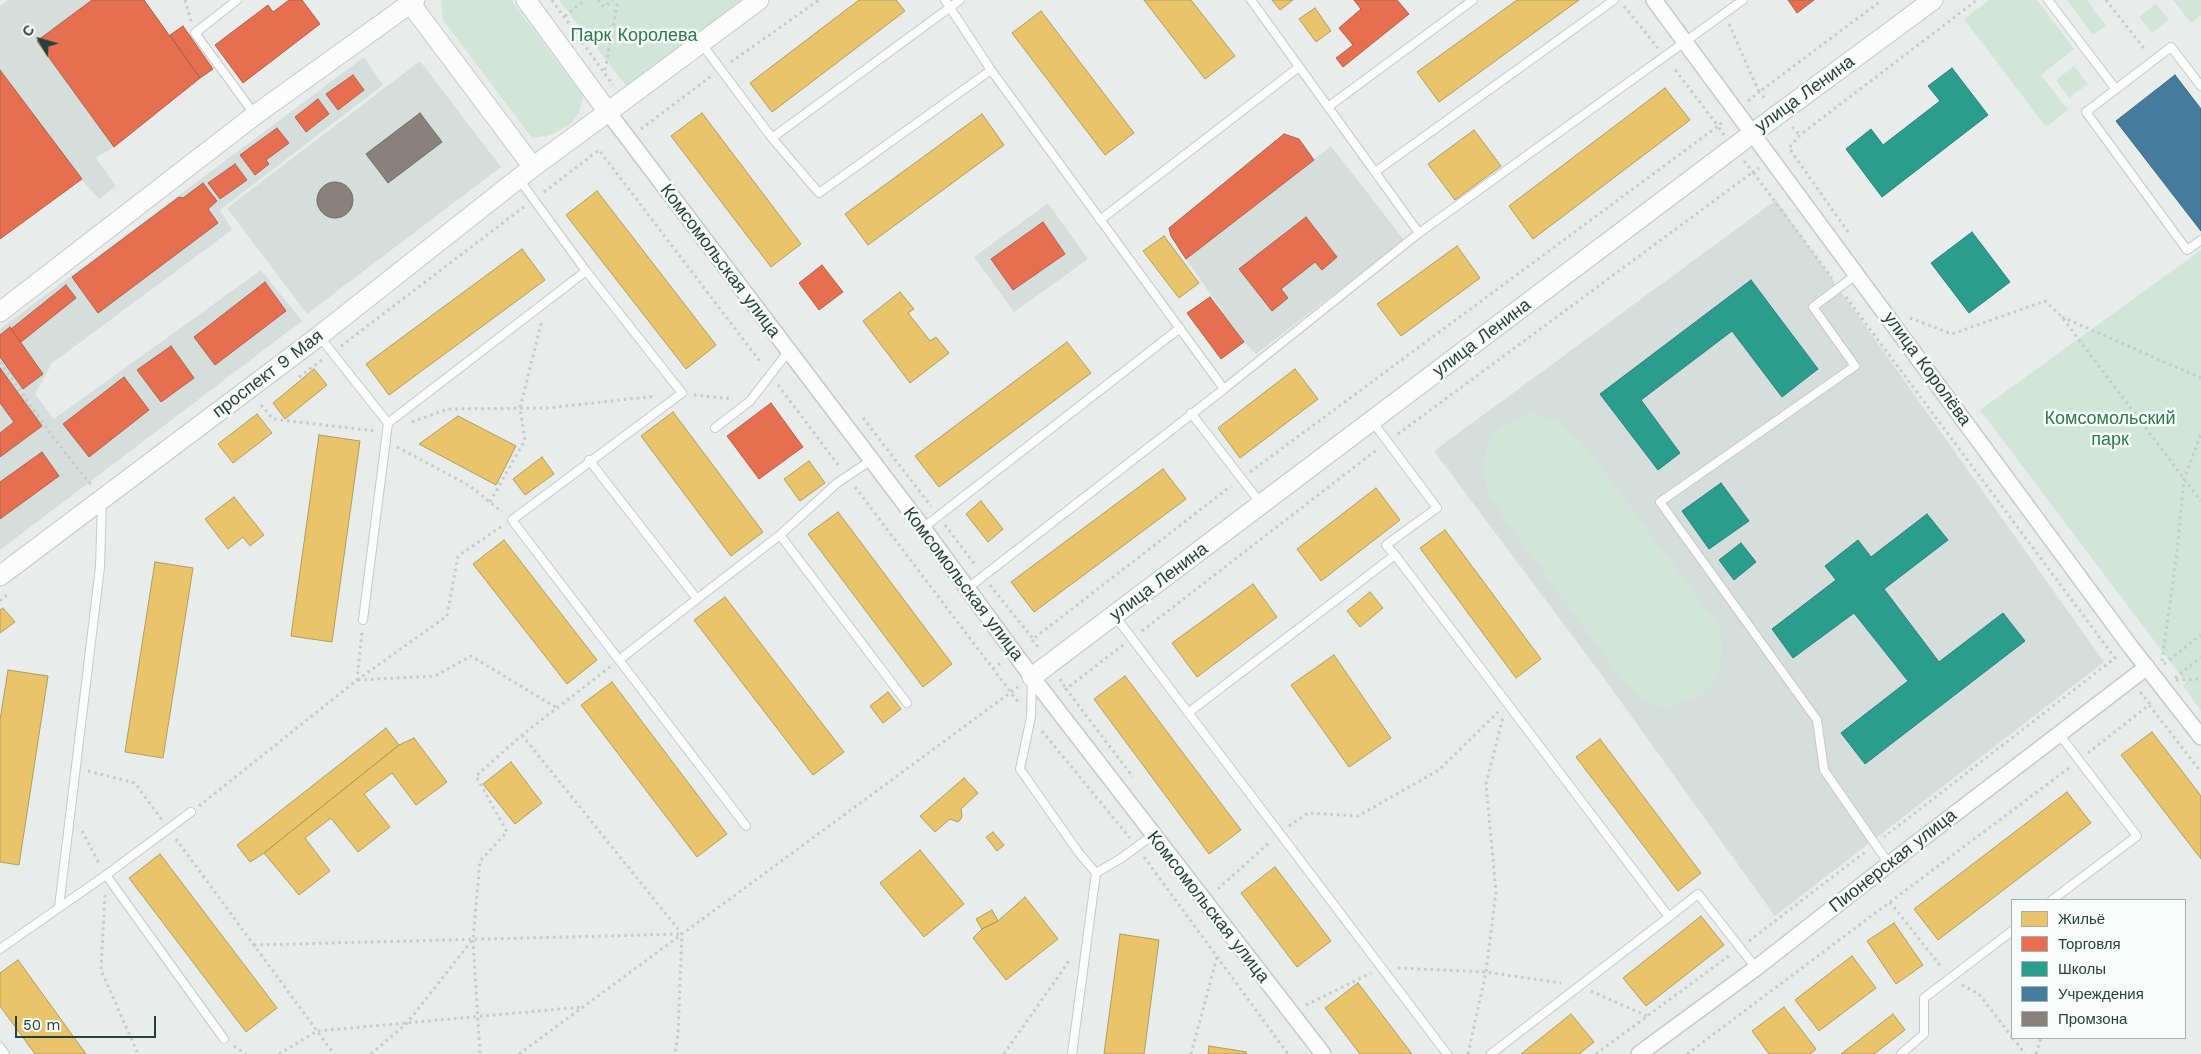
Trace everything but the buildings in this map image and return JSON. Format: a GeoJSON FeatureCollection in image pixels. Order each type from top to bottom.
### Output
{"type":"FeatureCollection","features":[{"type":"Feature","properties":{"kind":"street"},"geometry":{"type":"LineString","coordinates":[[526,0],[608,112],[759,0]]}},
{"type":"Feature","properties":{"kind":"street","name":"улица Королёва"},"geometry":{"type":"LineString","coordinates":[[1654,0],[2147,668],[2201,737]]}},
{"type":"Feature","properties":{"kind":"street","name":"улица Ленина"},"geometry":{"type":"LineString","coordinates":[[1032,677],[1753,133],[1933,0]]}},
{"type":"Feature","properties":{"kind":"street"},"geometry":{"type":"LineString","coordinates":[[0,312],[255,115],[411,1],[526,172]]}},
{"type":"Feature","properties":{"kind":"street","name":"проспект 9 Мая"},"geometry":{"type":"LineString","coordinates":[[0,576],[319,336],[526,172],[608,112]]}},
{"type":"Feature","properties":{"kind":"street","name":"Комсомольская улица"},"geometry":{"type":"LineString","coordinates":[[608,112],[870,461],[923,528],[1032,677],[1323,1054]]}},
{"type":"Feature","properties":{"kind":"street","name":"Пионерская улица"},"geometry":{"type":"LineString","coordinates":[[1640,1054],[1756,968],[1889,864],[2147,668]]}},
{"type":"Feature","properties":{"kind":"lane"},"geometry":{"type":"LineString","coordinates":[[237,0],[195,33],[255,115]]}},
{"type":"Feature","properties":{"kind":"lane"},"geometry":{"type":"LineString","coordinates":[[944,0],[991,70],[1224,389]]}},
{"type":"Feature","properties":{"kind":"lane"},"geometry":{"type":"LineString","coordinates":[[772,138],[960,0]]}},
{"type":"Feature","properties":{"kind":"lane"},"geometry":{"type":"LineString","coordinates":[[1251,0],[1420,233]]}},
{"type":"Feature","properties":{"kind":"lane"},"geometry":{"type":"LineString","coordinates":[[1328,107],[1473,0]]}},
{"type":"Feature","properties":{"kind":"lane"},"geometry":{"type":"LineString","coordinates":[[1375,172],[1614,0]]}},
{"type":"Feature","properties":{"kind":"lane"},"geometry":{"type":"LineString","coordinates":[[968,588],[1224,389],[1420,233],[1742,0]]}},
{"type":"Feature","properties":{"kind":"lane"},"geometry":{"type":"LineString","coordinates":[[2048,0],[2115,88]]}},
{"type":"Feature","properties":{"kind":"lane"},"geometry":{"type":"LineString","coordinates":[[701,43],[772,138],[819,193],[991,70]]}},
{"type":"Feature","properties":{"kind":"lane"},"geometry":{"type":"LineString","coordinates":[[2201,86],[2171,46],[2086,112],[2187,250],[2201,240]]}},
{"type":"Feature","properties":{"kind":"lane"},"geometry":{"type":"LineString","coordinates":[[1100,220],[1299,67]]}},
{"type":"Feature","properties":{"kind":"lane"},"geometry":{"type":"LineString","coordinates":[[526,172],[586,271],[682,393],[589,460],[512,520],[746,826]]}},
{"type":"Feature","properties":{"kind":"lane"},"geometry":{"type":"LineString","coordinates":[[388,423],[586,271]]}},
{"type":"Feature","properties":{"kind":"lane"},"geometry":{"type":"LineString","coordinates":[[1857,274],[1813,308],[1855,366],[1660,502],[1817,720],[1824,770],[1874,845],[1889,864]]}},
{"type":"Feature","properties":{"kind":"lane"},"geometry":{"type":"LineString","coordinates":[[923,528],[1180,328]]}},
{"type":"Feature","properties":{"kind":"lane"},"geometry":{"type":"LineString","coordinates":[[319,336],[388,423],[363,620]]}},
{"type":"Feature","properties":{"kind":"lane"},"geometry":{"type":"LineString","coordinates":[[716,428],[750,401],[788,352]]}},
{"type":"Feature","properties":{"kind":"lane"},"geometry":{"type":"LineString","coordinates":[[1191,413],[1262,505]]}},
{"type":"Feature","properties":{"kind":"lane"},"geometry":{"type":"LineString","coordinates":[[1372,421],[1437,508],[1386,545],[1669,917]]}},
{"type":"Feature","properties":{"kind":"lane"},"geometry":{"type":"LineString","coordinates":[[589,460],[697,598]]}},
{"type":"Feature","properties":{"kind":"lane"},"geometry":{"type":"LineString","coordinates":[[619,660],[780,535],[848,476],[870,461]]}},
{"type":"Feature","properties":{"kind":"lane"},"geometry":{"type":"LineString","coordinates":[[59,907],[100,567],[102,498]]}},
{"type":"Feature","properties":{"kind":"lane"},"geometry":{"type":"LineString","coordinates":[[780,535],[907,703]]}},
{"type":"Feature","properties":{"kind":"lane"},"geometry":{"type":"LineString","coordinates":[[1188,712],[1395,555]]}},
{"type":"Feature","properties":{"kind":"lane"},"geometry":{"type":"LineString","coordinates":[[1114,616],[1447,1054]]}},
{"type":"Feature","properties":{"kind":"lane"},"geometry":{"type":"LineString","coordinates":[[1032,677],[1031,717],[1020,769],[1096,873],[1072,1054]]}},
{"type":"Feature","properties":{"kind":"lane"},"geometry":{"type":"LineString","coordinates":[[2053,899],[2137,836],[2059,734]]}},
{"type":"Feature","properties":{"kind":"lane"},"geometry":{"type":"LineString","coordinates":[[0,949],[106,875],[191,812]]}},
{"type":"Feature","properties":{"kind":"lane"},"geometry":{"type":"LineString","coordinates":[[1096,873],[1153,836]]}},
{"type":"Feature","properties":{"kind":"lane"},"geometry":{"type":"LineString","coordinates":[[106,875],[224,1039]]}},
{"type":"Feature","properties":{"kind":"lane"},"geometry":{"type":"LineString","coordinates":[[1491,1054],[1698,894],[1756,968]]}},
{"type":"Feature","properties":{"kind":"lane"},"geometry":{"type":"LineString","coordinates":[[1901,1054],[1924,1034],[1924,998],[2011,932]]}},
{"type":"Feature","properties":{"kind":"lane"},"geometry":{"type":"LineString","coordinates":[[0,1047],[5,1054]]}},
{"type":"Feature","properties":{"kind":"path"},"geometry":{"type":"LineString","coordinates":[[185,0],[195,33]]}},
{"type":"Feature","properties":{"kind":"path"},"geometry":{"type":"LineString","coordinates":[[552,0],[615,87]]}},
{"type":"Feature","properties":{"kind":"path"},"geometry":{"type":"LineString","coordinates":[[565,16],[584,0]]}},
{"type":"Feature","properties":{"kind":"path"},"geometry":{"type":"LineString","coordinates":[[598,0],[604,7],[613,0]]}},
{"type":"Feature","properties":{"kind":"path"},"geometry":{"type":"LineString","coordinates":[[605,71],[618,0]]}},
{"type":"Feature","properties":{"kind":"path"},"geometry":{"type":"LineString","coordinates":[[641,129],[818,0]]}},
{"type":"Feature","properties":{"kind":"path"},"geometry":{"type":"LineString","coordinates":[[860,413],[1033,639],[1242,478],[1718,126],[1619,0]]}},
{"type":"Feature","properties":{"kind":"path"},"geometry":{"type":"LineString","coordinates":[[1724,14],[1759,92],[1882,0]]}},
{"type":"Feature","properties":{"kind":"path"},"geometry":{"type":"LineString","coordinates":[[1851,236],[1789,148],[1800,136],[1977,0]]}},
{"type":"Feature","properties":{"kind":"path"},"geometry":{"type":"LineString","coordinates":[[2106,0],[2153,60]]}},
{"type":"Feature","properties":{"kind":"path"},"geometry":{"type":"LineString","coordinates":[[590,157],[599,150],[985,656],[1010,693],[1136,846],[1288,1054]]}},
{"type":"Feature","properties":{"kind":"path"},"geometry":{"type":"LineString","coordinates":[[1136,782],[1066,689],[1388,442],[1753,172],[2116,658],[1740,948],[1596,1054]]}},
{"type":"Feature","properties":{"kind":"path"},"geometry":{"type":"LineString","coordinates":[[490,502],[525,440],[520,408],[547,301]]}},
{"type":"Feature","properties":{"kind":"path"},"geometry":{"type":"LineString","coordinates":[[1908,317],[1952,334],[2045,301],[2061,316],[2201,502]]}},
{"type":"Feature","properties":{"kind":"path"},"geometry":{"type":"LineString","coordinates":[[2061,316],[2201,378]]}},
{"type":"Feature","properties":{"kind":"path"},"geometry":{"type":"LineString","coordinates":[[0,362],[50,433],[102,498]]}},
{"type":"Feature","properties":{"kind":"path"},"geometry":{"type":"LineString","coordinates":[[261,405],[273,419],[387,432],[448,409],[548,408],[682,393],[750,401]]}},
{"type":"Feature","properties":{"kind":"path"},"geometry":{"type":"LineString","coordinates":[[2201,434],[2184,479],[2162,666],[2201,635]]}},
{"type":"Feature","properties":{"kind":"path"},"geometry":{"type":"LineString","coordinates":[[191,812],[357,680],[447,616],[458,556],[512,520],[470,486],[386,441]]}},
{"type":"Feature","properties":{"kind":"path"},"geometry":{"type":"LineString","coordinates":[[357,680],[363,620]]}},
{"type":"Feature","properties":{"kind":"path"},"geometry":{"type":"LineString","coordinates":[[357,680],[435,676],[471,656],[557,708]]}},
{"type":"Feature","properties":{"kind":"path"},"geometry":{"type":"LineString","coordinates":[[2201,657],[2173,680],[2201,679]]}},
{"type":"Feature","properties":{"kind":"path"},"geometry":{"type":"LineString","coordinates":[[480,1054],[473,939],[480,861],[507,832],[476,776],[522,735],[619,660]]}},
{"type":"Feature","properties":{"kind":"path"},"geometry":{"type":"LineString","coordinates":[[519,1054],[1032,677]]}},
{"type":"Feature","properties":{"kind":"path"},"geometry":{"type":"LineString","coordinates":[[1218,889],[1280,833],[1308,813],[1358,816],[1439,770],[1507,703]]}},
{"type":"Feature","properties":{"kind":"path"},"geometry":{"type":"LineString","coordinates":[[1468,1054],[1486,972],[1496,892],[1486,784],[1507,703]]}},
{"type":"Feature","properties":{"kind":"path"},"geometry":{"type":"LineString","coordinates":[[1687,1054],[2080,760],[2149,705],[2201,772]]}},
{"type":"Feature","properties":{"kind":"path"},"geometry":{"type":"LineString","coordinates":[[522,735],[682,934],[678,1035],[674,1054]]}},
{"type":"Feature","properties":{"kind":"path"},"geometry":{"type":"LineString","coordinates":[[76,768],[136,783],[334,1054]]}},
{"type":"Feature","properties":{"kind":"path"},"geometry":{"type":"LineString","coordinates":[[71,809],[106,875],[102,970],[138,1054]]}},
{"type":"Feature","properties":{"kind":"path"},"geometry":{"type":"LineString","coordinates":[[1212,881],[1224,897]]}},
{"type":"Feature","properties":{"kind":"path"},"geometry":{"type":"LineString","coordinates":[[254,945],[682,934]]}},
{"type":"Feature","properties":{"kind":"path"},"geometry":{"type":"LineString","coordinates":[[1004,1054],[1088,934]]}},
{"type":"Feature","properties":{"kind":"path"},"geometry":{"type":"LineString","coordinates":[[371,1054],[407,1023],[473,939]]}},
{"type":"Feature","properties":{"kind":"path"},"geometry":{"type":"LineString","coordinates":[[1191,1054],[1217,957]]}},
{"type":"Feature","properties":{"kind":"path"},"geometry":{"type":"LineString","coordinates":[[1306,1005],[1382,968],[1486,972],[1579,986],[1648,1016]]}},
{"type":"Feature","properties":{"kind":"path"},"geometry":{"type":"LineString","coordinates":[[1300,997],[1311,1012]]}},
{"type":"Feature","properties":{"kind":"path"},"geometry":{"type":"LineString","coordinates":[[278,1054],[317,1031],[583,1007]]}},
{"type":"Feature","properties":{"kind":"path"},"geometry":{"type":"LineString","coordinates":[[2014,1039],[2025,1054]]}},
{"type":"Feature","properties":{"kind":"path"},"geometry":{"type":"LineString","coordinates":[[2036,1054],[2041,1039]]}},
{"type":"Feature","properties":{"kind":"shaded area"},"geometry":{"type":"Polygon","coordinates":[[[8,0],[144,0],[169,35],[183,26],[213,69],[114,147],[96,158],[116,186],[99,199],[81,179],[0,239],[0,6],[8,0]]]}},
{"type":"Feature","properties":{"kind":"shaded area"},"geometry":{"type":"Polygon","coordinates":[[[364,57],[383,85],[220,210],[232,230],[52,363],[35,394],[54,419],[261,270],[302,321],[0,550],[0,329],[364,57]]]}},
{"type":"Feature","properties":{"kind":"shaded area"},"geometry":{"type":"Polygon","coordinates":[[[420,61],[501,167],[307,314],[227,208],[420,61]]]}},
{"type":"Feature","properties":{"kind":"shaded area"},"geometry":{"type":"Polygon","coordinates":[[[1331,146],[1404,240],[1256,354],[1244,342],[1186,259],[1331,146]]]}},
{"type":"Feature","properties":{"kind":"shaded area"},"geometry":{"type":"Polygon","coordinates":[[[1776,200],[2104,662],[1775,916],[1598,670],[1434,451],[1776,200]]]}},
{"type":"Feature","properties":{"kind":"shaded area"},"geometry":{"type":"Polygon","coordinates":[[[1048,203],[1088,259],[1014,312],[974,257],[1048,203]]]}},
{"type":"Feature","properties":{"kind":"green space"},"geometry":{"type":"Polygon","coordinates":[[[441,0],[511,0],[583,96],[579,113],[570,125],[551,135],[532,138],[443,20],[441,0]]]}},
{"type":"Feature","properties":{"kind":"green space","name":"Парк Королева"},"geometry":{"type":"Polygon","coordinates":[[[559,0],[741,0],[627,87],[559,0]]]}},
{"type":"Feature","properties":{"kind":"green space"},"geometry":{"type":"Polygon","coordinates":[[[1989,0],[2037,0],[2074,49],[2041,75],[2068,110],[2046,127],[1964,19],[1989,0]]]}},
{"type":"Feature","properties":{"kind":"green space"},"geometry":{"type":"Polygon","coordinates":[[[2067,0],[2087,0],[2106,26],[2093,35],[2067,0]]]}},
{"type":"Feature","properties":{"kind":"green space"},"geometry":{"type":"Polygon","coordinates":[[[2173,0],[2201,0],[2201,15],[2191,23],[2173,0]]]}},
{"type":"Feature","properties":{"kind":"green space"},"geometry":{"type":"Polygon","coordinates":[[[2156,4],[2169,20],[2152,33],[2139,17],[2156,4]]]}},
{"type":"Feature","properties":{"kind":"green space"},"geometry":{"type":"Polygon","coordinates":[[[2074,66],[2088,84],[2069,98],[2056,80],[2074,66]]]}},
{"type":"Feature","properties":{"kind":"green space","name":"Комсомольский парк"},"geometry":{"type":"Polygon","coordinates":[[[2201,250],[2201,711],[2183,686],[2186,683],[1980,410],[2201,250]]]}},
{"type":"Feature","properties":{"kind":"green space"},"geometry":{"type":"Polygon","coordinates":[[[1531,413],[1550,418],[1562,425],[1581,441],[1720,627],[1722,653],[1719,670],[1710,687],[1697,698],[1669,707],[1654,705],[1626,685],[1489,497],[1483,465],[1487,447],[1494,433],[1502,426],[1531,413]]]}}]}
